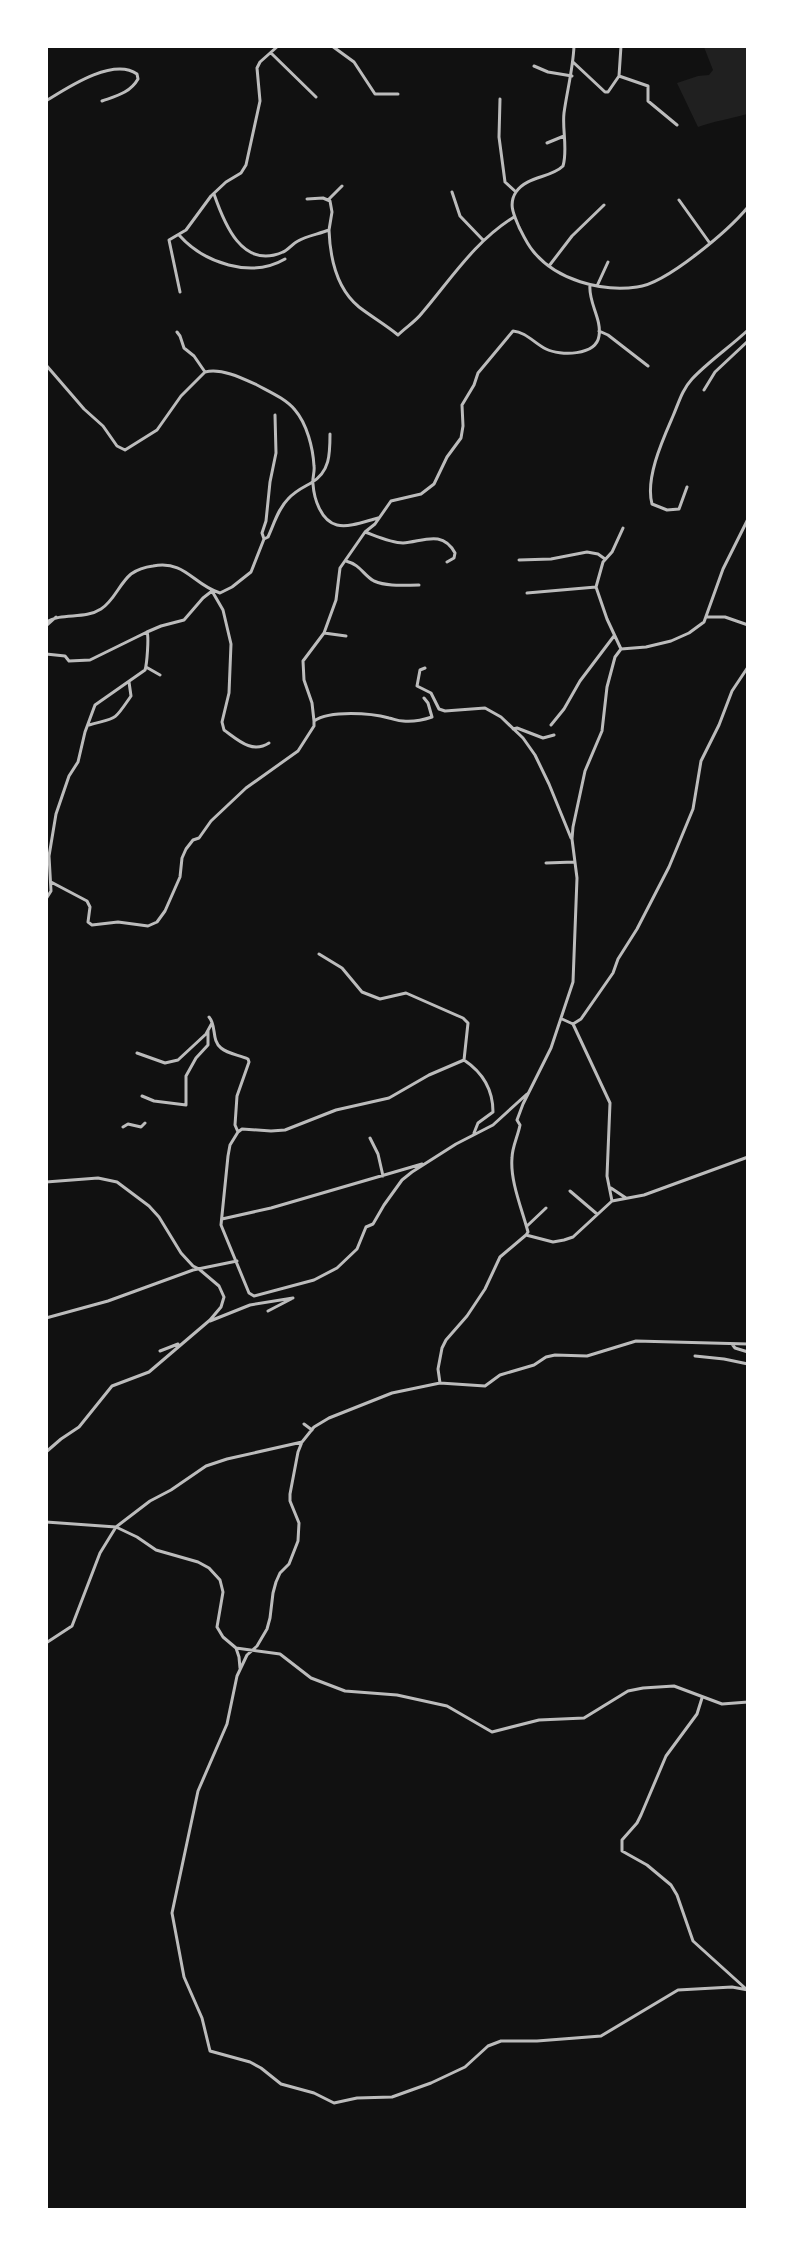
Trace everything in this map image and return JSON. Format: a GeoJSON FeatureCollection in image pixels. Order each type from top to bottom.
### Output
{"type":"FeatureCollection","features":[{"type":"Feature","properties":{"kind":"street"},"geometry":{"type":"LineString","coordinates":[[180,292],[169,240],[189,227],[214,194],[241,172],[246,165],[260,101],[257,68],[260,62],[278,46]]}},
{"type":"Feature","properties":{"kind":"street"},"geometry":{"type":"LineString","coordinates":[[332,46],[354,62],[375,94],[398,94]]}},
{"type":"Feature","properties":{"kind":"street"},"geometry":{"type":"LineString","coordinates":[[574,46],[572,76],[564,114],[565,162],[562,168],[527,183],[516,192],[512,203],[514,217],[530,247],[549,266],[568,277],[590,285],[629,288],[643,286],[672,271],[710,243],[747,207]]}},
{"type":"Feature","properties":{"kind":"street"},"geometry":{"type":"LineString","coordinates":[[573,62],[605,92],[608,92],[619,76],[621,46]]}},
{"type":"Feature","properties":{"kind":"street"},"geometry":{"type":"LineString","coordinates":[[271,53],[316,97]]}},
{"type":"Feature","properties":{"kind":"street"},"geometry":{"type":"LineString","coordinates":[[534,66],[548,72],[572,76]]}},
{"type":"Feature","properties":{"kind":"street"},"geometry":{"type":"LineString","coordinates":[[46,101],[58,92],[103,72],[123,69],[136,74],[138,79],[134,84],[117,97],[102,101]]}},
{"type":"Feature","properties":{"kind":"street"},"geometry":{"type":"LineString","coordinates":[[619,76],[648,86],[648,101],[677,125]]}},
{"type":"Feature","properties":{"kind":"street"},"geometry":{"type":"LineString","coordinates":[[500,99],[499,137],[505,182],[516,192]]}},
{"type":"Feature","properties":{"kind":"street"},"geometry":{"type":"LineString","coordinates":[[547,143],[564,136]]}},
{"type":"Feature","properties":{"kind":"street"},"geometry":{"type":"LineString","coordinates":[[307,199],[328,200],[342,186]]}},
{"type":"Feature","properties":{"kind":"street"},"geometry":{"type":"LineString","coordinates":[[452,192],[460,216],[483,240]]}},
{"type":"Feature","properties":{"kind":"street"},"geometry":{"type":"LineString","coordinates":[[214,194],[235,241],[254,254],[281,253],[299,240],[329,230]]}},
{"type":"Feature","properties":{"kind":"street"},"geometry":{"type":"LineString","coordinates":[[328,200],[332,207],[329,230],[331,255],[346,293],[359,307],[398,335],[421,314],[465,258],[496,228],[514,217]]}},
{"type":"Feature","properties":{"kind":"street"},"geometry":{"type":"LineString","coordinates":[[679,200],[710,243]]}},
{"type":"Feature","properties":{"kind":"street"},"geometry":{"type":"LineString","coordinates":[[549,266],[572,236],[604,206]]}},
{"type":"Feature","properties":{"kind":"street"},"geometry":{"type":"LineString","coordinates":[[179,235],[208,256],[236,266],[253,269],[285,259]]}},
{"type":"Feature","properties":{"kind":"street"},"geometry":{"type":"LineString","coordinates":[[597,286],[608,262]]}},
{"type":"Feature","properties":{"kind":"street"},"geometry":{"type":"LineString","coordinates":[[46,274],[46,290]]}},
{"type":"Feature","properties":{"kind":"street"},"geometry":{"type":"LineString","coordinates":[[51,882],[89,903],[90,924],[118,922],[141,926],[153,925],[160,918],[180,877],[182,858],[193,840],[199,837],[211,820],[246,788],[298,751],[314,726],[312,703],[302,668],[308,652],[324,633],[336,600],[340,567],[391,501],[417,496],[434,484],[449,453],[460,441],[463,426],[462,405],[478,373],[513,331],[522,333],[548,350],[572,352],[592,348],[598,339],[599,331],[589,294],[590,285]]}},
{"type":"Feature","properties":{"kind":"street"},"geometry":{"type":"LineString","coordinates":[[687,487],[679,509],[667,510],[652,504],[656,462],[663,436],[681,395],[692,379],[747,330]]}},
{"type":"Feature","properties":{"kind":"street"},"geometry":{"type":"LineString","coordinates":[[599,331],[608,335],[648,366]]}},
{"type":"Feature","properties":{"kind":"street"},"geometry":{"type":"LineString","coordinates":[[177,332],[184,348],[194,356],[205,372]]}},
{"type":"Feature","properties":{"kind":"street"},"geometry":{"type":"LineString","coordinates":[[704,390],[715,372],[747,341]]}},
{"type":"Feature","properties":{"kind":"street"},"geometry":{"type":"LineString","coordinates":[[46,365],[84,409],[103,426],[117,446],[125,450],[157,430],[181,396],[205,372],[215,371],[237,376],[255,384],[290,404],[300,417],[310,444],[315,468],[313,482],[320,510],[330,522],[340,526],[378,518]]}},
{"type":"Feature","properties":{"kind":"street"},"geometry":{"type":"LineString","coordinates":[[264,539],[262,533],[266,521],[276,453],[275,415]]}},
{"type":"Feature","properties":{"kind":"street"},"geometry":{"type":"LineString","coordinates":[[46,624],[56,617],[82,616],[101,610],[129,576],[147,567],[172,564],[212,591],[220,593],[248,576],[264,539],[268,537],[285,502],[300,488],[313,482],[330,461],[330,434]]}},
{"type":"Feature","properties":{"kind":"street"},"geometry":{"type":"LineString","coordinates":[[440,1383],[438,1369],[446,1340],[468,1316],[488,1284],[500,1257],[528,1232],[512,1159],[520,1125],[517,1120],[551,1048],[574,975],[577,878],[572,839],[582,782],[602,732],[607,687],[615,657],[621,649],[646,647],[674,640],[689,633],[707,617],[723,569],[747,519]]}},
{"type":"Feature","properties":{"kind":"street"},"geometry":{"type":"LineString","coordinates":[[621,649],[596,586],[605,560],[615,547],[623,528]]}},
{"type":"Feature","properties":{"kind":"street"},"geometry":{"type":"LineString","coordinates":[[365,532],[404,543],[425,538],[439,540],[449,544],[455,553],[454,558],[447,562]]}},
{"type":"Feature","properties":{"kind":"street"},"geometry":{"type":"LineString","coordinates":[[519,560],[551,559],[586,552],[598,554],[605,560]]}},
{"type":"Feature","properties":{"kind":"street"},"geometry":{"type":"LineString","coordinates":[[346,561],[356,564],[370,578],[378,582],[408,586],[419,585]]}},
{"type":"Feature","properties":{"kind":"street"},"geometry":{"type":"LineString","coordinates":[[527,592],[596,586]]}},
{"type":"Feature","properties":{"kind":"street"},"geometry":{"type":"LineString","coordinates":[[46,654],[59,654],[65,656],[69,661],[85,662],[161,626],[184,620],[212,591]]}},
{"type":"Feature","properties":{"kind":"street"},"geometry":{"type":"LineString","coordinates":[[212,591],[223,610],[231,644],[229,693],[222,722],[224,730],[255,748],[261,748],[269,743]]}},
{"type":"Feature","properties":{"kind":"street"},"geometry":{"type":"LineString","coordinates":[[707,617],[725,617],[747,625]]}},
{"type":"Feature","properties":{"kind":"street"},"geometry":{"type":"LineString","coordinates":[[46,899],[51,891],[49,856],[56,814],[69,776],[78,762],[85,732],[97,701],[143,672],[146,667],[146,648],[149,638],[147,632]]}},
{"type":"Feature","properties":{"kind":"street"},"geometry":{"type":"LineString","coordinates":[[324,633],[346,636]]}},
{"type":"Feature","properties":{"kind":"street"},"geometry":{"type":"LineString","coordinates":[[551,725],[614,636]]}},
{"type":"Feature","properties":{"kind":"street"},"geometry":{"type":"LineString","coordinates":[[146,667],[160,675]]}},
{"type":"Feature","properties":{"kind":"street"},"geometry":{"type":"LineString","coordinates":[[573,1024],[581,1019],[613,973],[618,959],[637,929],[669,867],[693,808],[701,761],[715,734],[732,691],[747,667]]}},
{"type":"Feature","properties":{"kind":"street"},"geometry":{"type":"LineString","coordinates":[[425,668],[420,670],[417,686],[431,693],[439,709],[445,711],[485,708],[495,713],[527,743],[535,755],[572,839]]}},
{"type":"Feature","properties":{"kind":"street"},"geometry":{"type":"LineString","coordinates":[[89,725],[110,721],[117,717],[131,696],[129,682]]}},
{"type":"Feature","properties":{"kind":"street"},"geometry":{"type":"LineString","coordinates":[[315,721],[335,715],[371,715],[404,721],[427,719],[432,717],[424,698]]}},
{"type":"Feature","properties":{"kind":"street"},"geometry":{"type":"LineString","coordinates":[[513,729],[517,728],[543,738],[549,734],[554,735]]}},
{"type":"Feature","properties":{"kind":"street"},"geometry":{"type":"LineString","coordinates":[[546,863],[574,862]]}},
{"type":"Feature","properties":{"kind":"street"},"geometry":{"type":"LineString","coordinates":[[319,954],[342,968],[362,992],[380,999],[406,993],[464,1018],[468,1023],[464,1060]]}},
{"type":"Feature","properties":{"kind":"street"},"geometry":{"type":"LineString","coordinates":[[209,1017],[213,1021],[216,1043],[222,1049],[248,1059],[249,1065],[237,1096],[234,1125],[238,1132]]}},
{"type":"Feature","properties":{"kind":"street"},"geometry":{"type":"LineString","coordinates":[[562,1019],[573,1024],[610,1103],[607,1176],[612,1200]]}},
{"type":"Feature","properties":{"kind":"street"},"geometry":{"type":"LineString","coordinates":[[137,1053],[158,1061],[178,1060],[208,1031],[213,1021]]}},
{"type":"Feature","properties":{"kind":"street"},"geometry":{"type":"LineString","coordinates":[[142,1096],[154,1101],[186,1105],[186,1076],[196,1058],[208,1045],[208,1031]]}},
{"type":"Feature","properties":{"kind":"street"},"geometry":{"type":"LineString","coordinates":[[464,1060],[429,1075],[390,1098],[336,1110],[285,1130],[242,1129],[238,1132],[230,1145],[222,1219],[225,1237],[249,1293],[254,1296],[300,1284],[333,1272],[357,1248],[366,1227],[373,1224],[384,1204],[402,1180],[474,1134],[493,1125],[529,1093]]}},
{"type":"Feature","properties":{"kind":"street"},"geometry":{"type":"LineString","coordinates":[[464,1060],[472,1065],[483,1078],[493,1103],[493,1112],[476,1126],[474,1134]]}},
{"type":"Feature","properties":{"kind":"street"},"geometry":{"type":"LineString","coordinates":[[123,1127],[128,1124],[141,1127],[145,1123]]}},
{"type":"Feature","properties":{"kind":"street"},"geometry":{"type":"LineString","coordinates":[[370,1138],[378,1154],[383,1176]]}},
{"type":"Feature","properties":{"kind":"street"},"geometry":{"type":"LineString","coordinates":[[526,1235],[553,1242],[573,1237],[612,1200],[644,1195],[747,1157]]}},
{"type":"Feature","properties":{"kind":"street"},"geometry":{"type":"LineString","coordinates":[[222,1219],[271,1208],[427,1163]]}},
{"type":"Feature","properties":{"kind":"street"},"geometry":{"type":"LineString","coordinates":[[46,1182],[98,1178],[117,1182],[149,1206],[159,1217],[181,1253],[193,1266],[219,1286],[224,1294],[221,1307],[208,1321],[149,1372],[112,1386],[79,1427],[46,1452]]}},
{"type":"Feature","properties":{"kind":"street"},"geometry":{"type":"LineString","coordinates":[[610,1187],[626,1198]]}},
{"type":"Feature","properties":{"kind":"street"},"geometry":{"type":"LineString","coordinates":[[570,1191],[597,1214]]}},
{"type":"Feature","properties":{"kind":"street"},"geometry":{"type":"LineString","coordinates":[[527,1226],[546,1208]]}},
{"type":"Feature","properties":{"kind":"street"},"geometry":{"type":"LineString","coordinates":[[46,1318],[83,1309],[199,1269],[237,1261]]}},
{"type":"Feature","properties":{"kind":"street"},"geometry":{"type":"LineString","coordinates":[[208,1321],[250,1305],[293,1298],[267,1311]]}},
{"type":"Feature","properties":{"kind":"street"},"geometry":{"type":"LineString","coordinates":[[160,1351],[184,1340]]}},
{"type":"Feature","properties":{"kind":"street"},"geometry":{"type":"LineString","coordinates":[[747,1344],[636,1341],[587,1356],[555,1355],[546,1357],[534,1365],[501,1375],[485,1386],[440,1383],[406,1389],[362,1404],[323,1421],[312,1430],[302,1442],[295,1461],[295,1476],[290,1497],[299,1523],[299,1537],[289,1564],[278,1576],[269,1624],[253,1650],[247,1655],[240,1670],[227,1724],[198,1791],[172,1912],[184,1977],[202,2018],[210,2051],[250,2062],[281,2084],[314,2093],[331,2103],[364,2097],[388,2097],[458,2071],[489,2046],[501,2041],[594,2038],[607,2033],[678,1990],[732,1987],[747,1989]]}},
{"type":"Feature","properties":{"kind":"street"},"geometry":{"type":"LineString","coordinates":[[730,1343],[735,1348],[747,1352]]}},
{"type":"Feature","properties":{"kind":"street"},"geometry":{"type":"LineString","coordinates":[[695,1356],[747,1364]]}},
{"type":"Feature","properties":{"kind":"street"},"geometry":{"type":"LineString","coordinates":[[304,1424],[312,1430]]}},
{"type":"Feature","properties":{"kind":"street"},"geometry":{"type":"LineString","coordinates":[[46,1643],[72,1626],[103,1547],[116,1527],[150,1501],[171,1490],[206,1466],[302,1442]]}},
{"type":"Feature","properties":{"kind":"street"},"geometry":{"type":"LineString","coordinates":[[46,1522],[116,1527],[156,1550],[203,1564],[212,1570],[220,1580],[224,1592],[217,1618],[217,1628],[223,1637],[236,1648],[240,1670]]}},
{"type":"Feature","properties":{"kind":"street"},"geometry":{"type":"LineString","coordinates":[[236,1648],[280,1654],[316,1680],[345,1691],[397,1695],[447,1706],[492,1732],[538,1720],[584,1718],[628,1691],[643,1688],[674,1686],[722,1704],[747,1702]]}},
{"type":"Feature","properties":{"kind":"street"},"geometry":{"type":"LineString","coordinates":[[702,1698],[699,1711],[666,1756],[641,1815],[622,1840],[621,1848],[624,1853],[647,1865],[671,1885],[677,1895],[693,1941],[747,1989]]}},
{"type":"Feature","properties":{"kind":"shaded area"},"geometry":{"type":"Polygon","coordinates":[[[704,47],[747,47],[747,114],[698,127],[677,83],[709,75],[713,70],[704,47]]]}}]}
